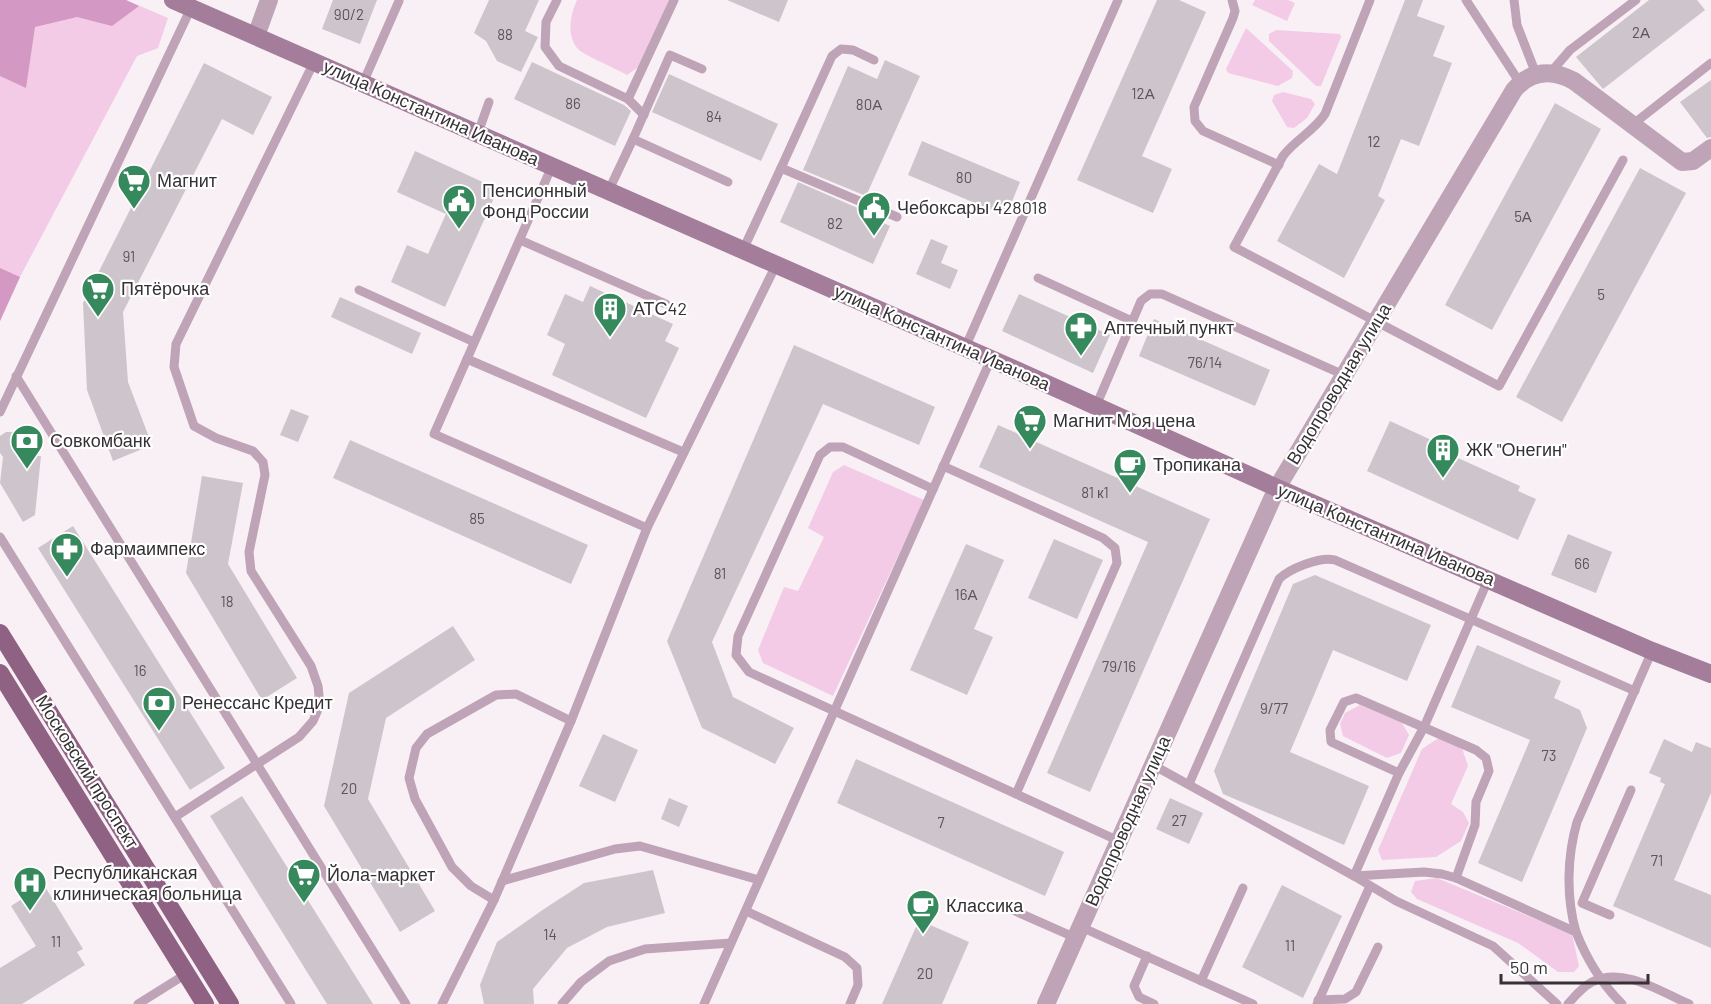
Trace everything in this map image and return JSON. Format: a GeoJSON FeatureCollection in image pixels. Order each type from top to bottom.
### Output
{"type":"FeatureCollection","features":[{"type":"Feature","properties":{"kind":"main road","name":"Московский проспект"},"geometry":{"type":"LineString","coordinates":[[0,633],[231,1004]]}},
{"type":"Feature","properties":{"kind":"main road","name":"Московский проспект"},"geometry":{"type":"LineString","coordinates":[[0,673],[205,1004]]}},
{"type":"Feature","properties":{"kind":"street","name":"улица Константина Иванова"},"geometry":{"type":"LineString","coordinates":[[173,0],[609,190],[1277,488],[1652,651],[1711,674]]}},
{"type":"Feature","properties":{"kind":"street"},"geometry":{"type":"LineString","coordinates":[[256,36],[269,0]]}},
{"type":"Feature","properties":{"kind":"street"},"geometry":{"type":"LineString","coordinates":[[1536,76],[1563,75],[1574,81],[1682,162],[1693,161],[1711,148]]}},
{"type":"Feature","properties":{"kind":"street","name":"Водопроводная улица"},"geometry":{"type":"LineString","coordinates":[[1046,1004],[1277,488],[1377,320],[1536,76]]}},
{"type":"Feature","properties":{"kind":"lane"},"geometry":{"type":"LineString","coordinates":[[556,0],[546,22],[545,47],[559,66],[628,99],[644,115]]}},
{"type":"Feature","properties":{"kind":"lane"},"geometry":{"type":"LineString","coordinates":[[628,99],[674,0]]}},
{"type":"Feature","properties":{"kind":"lane"},"geometry":{"type":"LineString","coordinates":[[965,348],[1118,0]]}},
{"type":"Feature","properties":{"kind":"lane"},"geometry":{"type":"LineString","coordinates":[[1233,0],[1235,11],[1233,18],[1194,107],[1195,121],[1203,131],[1279,165]]}},
{"type":"Feature","properties":{"kind":"lane"},"geometry":{"type":"LineString","coordinates":[[1370,0],[1325,114],[1317,125],[1292,146],[1279,165],[1234,247],[1377,320],[1498,386],[1623,160]]}},
{"type":"Feature","properties":{"kind":"lane"},"geometry":{"type":"LineString","coordinates":[[1466,0],[1536,76]]}},
{"type":"Feature","properties":{"kind":"lane"},"geometry":{"type":"LineString","coordinates":[[1514,0],[1517,25],[1536,76]]}},
{"type":"Feature","properties":{"kind":"lane"},"geometry":{"type":"LineString","coordinates":[[1536,76],[1636,0]]}},
{"type":"Feature","properties":{"kind":"lane"},"geometry":{"type":"LineString","coordinates":[[363,83],[399,1]]}},
{"type":"Feature","properties":{"kind":"lane"},"geometry":{"type":"LineString","coordinates":[[0,411],[191,8]]}},
{"type":"Feature","properties":{"kind":"lane"},"geometry":{"type":"LineString","coordinates":[[743,250],[832,56],[841,49],[852,50],[874,60]]}},
{"type":"Feature","properties":{"kind":"lane"},"geometry":{"type":"LineString","coordinates":[[609,190],[670,54],[702,69]]}},
{"type":"Feature","properties":{"kind":"lane"},"geometry":{"type":"LineString","coordinates":[[175,817],[299,737],[313,721],[320,705],[318,686],[311,666],[252,571],[249,552],[265,475],[263,462],[253,451],[216,438],[194,426],[174,367],[176,344],[314,62]]}},
{"type":"Feature","properties":{"kind":"lane"},"geometry":{"type":"LineString","coordinates":[[1632,125],[1711,63]]}},
{"type":"Feature","properties":{"kind":"lane"},"geometry":{"type":"LineString","coordinates":[[478,133],[489,102]]}},
{"type":"Feature","properties":{"kind":"lane"},"geometry":{"type":"LineString","coordinates":[[633,139],[728,182]]}},
{"type":"Feature","properties":{"kind":"lane"},"geometry":{"type":"LineString","coordinates":[[552,166],[434,434],[647,528]]}},
{"type":"Feature","properties":{"kind":"lane"},"geometry":{"type":"LineString","coordinates":[[781,168],[897,217]]}},
{"type":"Feature","properties":{"kind":"lane"},"geometry":{"type":"LineString","coordinates":[[520,240],[666,303]]}},
{"type":"Feature","properties":{"kind":"lane"},"geometry":{"type":"LineString","coordinates":[[442,1004],[494,900],[571,721],[647,528],[776,265]]}},
{"type":"Feature","properties":{"kind":"lane"},"geometry":{"type":"LineString","coordinates":[[1038,278],[1132,321]]}},
{"type":"Feature","properties":{"kind":"lane"},"geometry":{"type":"LineString","coordinates":[[359,290],[474,342]]}},
{"type":"Feature","properties":{"kind":"lane"},"geometry":{"type":"LineString","coordinates":[[1096,406],[1141,301],[1150,294],[1162,294],[1344,375]]}},
{"type":"Feature","properties":{"kind":"lane"},"geometry":{"type":"LineString","coordinates":[[467,359],[683,452]]}},
{"type":"Feature","properties":{"kind":"lane"},"geometry":{"type":"LineString","coordinates":[[704,1004],[991,359]]}},
{"type":"Feature","properties":{"kind":"lane"},"geometry":{"type":"LineString","coordinates":[[16,376],[406,1004]]}},
{"type":"Feature","properties":{"kind":"lane"},"geometry":{"type":"LineString","coordinates":[[933,489],[843,447],[830,447],[819,455],[738,636],[736,655],[749,672],[1119,841]]}},
{"type":"Feature","properties":{"kind":"lane"},"geometry":{"type":"LineString","coordinates":[[943,466],[1103,538],[1115,548],[1117,563],[1016,794]]}},
{"type":"Feature","properties":{"kind":"lane"},"geometry":{"type":"LineString","coordinates":[[0,537],[291,1004]]}},
{"type":"Feature","properties":{"kind":"lane"},"geometry":{"type":"LineString","coordinates":[[1189,784],[1276,584],[1285,574],[1319,560],[1335,560],[1635,691]]}},
{"type":"Feature","properties":{"kind":"lane"},"geometry":{"type":"LineString","coordinates":[[1354,876],[1399,773],[1424,727],[1488,580]]}},
{"type":"Feature","properties":{"kind":"lane"},"geometry":{"type":"LineString","coordinates":[[1622,1004],[1600,978],[1583,950],[1576,932],[1568,897],[1576,822],[1652,651]]}},
{"type":"Feature","properties":{"kind":"lane"},"geometry":{"type":"LineString","coordinates":[[494,900],[471,886],[452,867],[415,799],[409,778],[416,748],[428,734],[496,695],[516,694],[571,721]]}},
{"type":"Feature","properties":{"kind":"lane"},"geometry":{"type":"LineString","coordinates":[[1399,773],[1331,742],[1330,730],[1340,706],[1348,699],[1356,698],[1424,727],[1476,750],[1486,758],[1489,771],[1476,802],[1473,830],[1456,878]]}},
{"type":"Feature","properties":{"kind":"lane"},"geometry":{"type":"LineString","coordinates":[[1154,765],[1396,901],[1493,946],[1557,1004]]}},
{"type":"Feature","properties":{"kind":"lane"},"geometry":{"type":"LineString","coordinates":[[1582,903],[1631,790]]}},
{"type":"Feature","properties":{"kind":"lane"},"geometry":{"type":"LineString","coordinates":[[502,881],[615,849],[640,846],[759,880]]}},
{"type":"Feature","properties":{"kind":"lane"},"geometry":{"type":"LineString","coordinates":[[1354,876],[1424,872],[1442,874],[1456,878],[1576,932]]}},
{"type":"Feature","properties":{"kind":"lane"},"geometry":{"type":"LineString","coordinates":[[1318,1002],[1370,886]]}},
{"type":"Feature","properties":{"kind":"lane"},"geometry":{"type":"LineString","coordinates":[[1201,981],[1243,888]]}},
{"type":"Feature","properties":{"kind":"lane"},"geometry":{"type":"LineString","coordinates":[[1568,897],[1610,915]]}},
{"type":"Feature","properties":{"kind":"lane"},"geometry":{"type":"LineString","coordinates":[[1008,908],[1147,956],[1253,1004]]}},
{"type":"Feature","properties":{"kind":"lane"},"geometry":{"type":"LineString","coordinates":[[746,911],[845,957],[856,968],[858,985],[850,1004]]}},
{"type":"Feature","properties":{"kind":"lane"},"geometry":{"type":"LineString","coordinates":[[562,1004],[581,981],[609,961],[645,949],[731,943]]}},
{"type":"Feature","properties":{"kind":"lane"},"geometry":{"type":"LineString","coordinates":[[1318,1002],[1345,999],[1356,992],[1378,947]]}},
{"type":"Feature","properties":{"kind":"lane"},"geometry":{"type":"LineString","coordinates":[[1147,956],[1134,986],[1139,997],[1154,1004]]}},
{"type":"Feature","properties":{"kind":"lane"},"geometry":{"type":"LineString","coordinates":[[138,1004],[186,974]]}},
{"type":"Feature","properties":{"kind":"lane"},"geometry":{"type":"LineString","coordinates":[[1568,1004],[1582,989],[1600,978],[1621,977],[1634,980],[1689,1004]]}},
{"type":"Feature","properties":{"kind":"shaded area"},"geometry":{"type":"Polygon","coordinates":[[[0,0],[126,0],[168,18],[158,48],[137,56],[20,277],[0,321],[0,0]]]}},
{"type":"Feature","properties":{"kind":"shaded area"},"geometry":{"type":"Polygon","coordinates":[[[0,0],[126,0],[139,6],[112,26],[77,17],[35,27],[26,88],[0,76],[0,0]]]}},
{"type":"Feature","properties":{"kind":"shaded area"},"geometry":{"type":"Polygon","coordinates":[[[577,0],[669,0],[640,66],[627,75],[583,53],[575,45],[570,26],[577,0]]]}},
{"type":"Feature","properties":{"kind":"shaded area"},"geometry":{"type":"Polygon","coordinates":[[[1255,0],[1288,0],[1295,3],[1287,21],[1252,5],[1255,0]]]}},
{"type":"Feature","properties":{"kind":"shaded area"},"geometry":{"type":"Polygon","coordinates":[[[1246,28],[1293,71],[1292,78],[1278,86],[1228,73],[1226,69],[1246,28]]]}},
{"type":"Feature","properties":{"kind":"shaded area"},"geometry":{"type":"Polygon","coordinates":[[[1276,30],[1340,34],[1341,37],[1321,86],[1316,86],[1269,41],[1269,34],[1276,30]]]}},
{"type":"Feature","properties":{"kind":"shaded area"},"geometry":{"type":"Polygon","coordinates":[[[1283,92],[1311,99],[1315,104],[1307,118],[1294,128],[1287,127],[1272,101],[1274,95],[1283,92]]]}},
{"type":"Feature","properties":{"kind":"shaded area"},"geometry":{"type":"Polygon","coordinates":[[[0,268],[20,277],[0,321],[0,268]]]}},
{"type":"Feature","properties":{"kind":"shaded area"},"geometry":{"type":"Polygon","coordinates":[[[844,465],[924,500],[833,696],[763,663],[758,650],[784,587],[798,591],[824,537],[808,528],[833,472],[844,465]]]}},
{"type":"Feature","properties":{"kind":"shaded area"},"geometry":{"type":"Polygon","coordinates":[[[1360,705],[1402,723],[1409,735],[1401,753],[1387,758],[1343,736],[1340,724],[1345,713],[1360,705]]]}},
{"type":"Feature","properties":{"kind":"shaded area"},"geometry":{"type":"Polygon","coordinates":[[[1440,737],[1462,748],[1468,766],[1451,804],[1463,812],[1469,823],[1461,841],[1436,857],[1382,860],[1378,850],[1422,749],[1440,737]]]}},
{"type":"Feature","properties":{"kind":"shaded area"},"geometry":{"type":"Polygon","coordinates":[[[1437,878],[1572,934],[1579,966],[1574,972],[1558,972],[1518,943],[1417,899],[1411,892],[1415,881],[1437,878]]]}},
{"type":"Feature","properties":{"kind":"building"},"geometry":{"type":"Polygon","coordinates":[[[333,0],[377,0],[360,44],[322,29],[333,0]]]}},
{"type":"Feature","properties":{"kind":"building"},"geometry":{"type":"Polygon","coordinates":[[[489,0],[539,0],[525,31],[538,37],[521,72],[497,61],[486,41],[474,33],[489,0]]]}},
{"type":"Feature","properties":{"kind":"building"},"geometry":{"type":"Polygon","coordinates":[[[727,0],[788,0],[779,22],[727,0]]]}},
{"type":"Feature","properties":{"kind":"building"},"geometry":{"type":"Polygon","coordinates":[[[1157,0],[1179,0],[1206,12],[1142,156],[1172,169],[1153,213],[1077,180],[1157,0]]]}},
{"type":"Feature","properties":{"kind":"building"},"geometry":{"type":"Polygon","coordinates":[[[1405,0],[1423,0],[1417,16],[1445,26],[1433,56],[1452,63],[1419,146],[1401,139],[1378,196],[1385,200],[1344,278],[1277,241],[1319,164],[1337,174],[1405,0]]]}},
{"type":"Feature","properties":{"kind":"building"},"geometry":{"type":"Polygon","coordinates":[[[1649,0],[1697,0],[1705,10],[1603,89],[1576,57],[1649,0]]]}},
{"type":"Feature","properties":{"kind":"building"},"geometry":{"type":"Polygon","coordinates":[[[885,60],[920,76],[866,196],[803,170],[848,66],[877,79],[885,60]]]}},
{"type":"Feature","properties":{"kind":"building"},"geometry":{"type":"Polygon","coordinates":[[[532,62],[624,105],[631,111],[615,146],[514,99],[532,62]]]}},
{"type":"Feature","properties":{"kind":"building"},"geometry":{"type":"Polygon","coordinates":[[[204,63],[272,97],[253,135],[222,119],[123,312],[128,382],[152,445],[113,461],[87,390],[83,303],[204,63]]]}},
{"type":"Feature","properties":{"kind":"building"},"geometry":{"type":"Polygon","coordinates":[[[669,74],[778,124],[761,161],[652,112],[669,74]]]}},
{"type":"Feature","properties":{"kind":"building"},"geometry":{"type":"Polygon","coordinates":[[[1711,80],[1711,137],[1707,138],[1680,102],[1711,80]]]}},
{"type":"Feature","properties":{"kind":"building"},"geometry":{"type":"Polygon","coordinates":[[[1555,103],[1601,129],[1492,330],[1445,305],[1555,103]]]}},
{"type":"Feature","properties":{"kind":"building"},"geometry":{"type":"Polygon","coordinates":[[[922,141],[1020,182],[1006,216],[908,175],[922,141]]]}},
{"type":"Feature","properties":{"kind":"building","name":"Пенсионный Фонд России"},"geometry":{"type":"Polygon","coordinates":[[[415,151],[498,189],[445,307],[391,282],[407,245],[428,254],[446,214],[397,192],[415,151]]]}},
{"type":"Feature","properties":{"kind":"building"},"geometry":{"type":"Polygon","coordinates":[[[1640,168],[1686,193],[1562,422],[1516,397],[1640,168]]]}},
{"type":"Feature","properties":{"kind":"building"},"geometry":{"type":"Polygon","coordinates":[[[798,182],[860,209],[859,212],[890,226],[873,264],[780,222],[798,182]]]}},
{"type":"Feature","properties":{"kind":"building"},"geometry":{"type":"Polygon","coordinates":[[[931,239],[948,246],[941,263],[958,270],[950,289],[916,274],[931,239]]]}},
{"type":"Feature","properties":{"kind":"building","name":"АТС42"},"geometry":{"type":"Polygon","coordinates":[[[590,286],[673,324],[665,341],[679,348],[646,418],[552,375],[565,344],[547,335],[565,294],[583,302],[590,286]]]}},
{"type":"Feature","properties":{"kind":"building"},"geometry":{"type":"Polygon","coordinates":[[[1019,294],[1110,335],[1093,373],[1002,331],[1019,294]]]}},
{"type":"Feature","properties":{"kind":"building"},"geometry":{"type":"Polygon","coordinates":[[[340,297],[421,333],[412,354],[331,317],[340,297]]]}},
{"type":"Feature","properties":{"kind":"building"},"geometry":{"type":"Polygon","coordinates":[[[1154,319],[1270,370],[1255,406],[1139,356],[1154,319]]]}},
{"type":"Feature","properties":{"kind":"building"},"geometry":{"type":"Polygon","coordinates":[[[794,345],[935,407],[919,445],[823,404],[712,642],[733,697],[794,728],[775,764],[702,728],[667,641],[794,345]]]}},
{"type":"Feature","properties":{"kind":"building"},"geometry":{"type":"Polygon","coordinates":[[[291,409],[309,416],[298,442],[280,435],[291,409]]]}},
{"type":"Feature","properties":{"kind":"building","name":"ЖК \"Онегин\""},"geometry":{"type":"Polygon","coordinates":[[[1390,421],[1440,444],[1438,449],[1520,486],[1518,491],[1536,499],[1518,540],[1367,471],[1390,421]]]}},
{"type":"Feature","properties":{"kind":"building"},"geometry":{"type":"Polygon","coordinates":[[[998,425],[1210,519],[1090,792],[1047,773],[1148,542],[979,467],[998,425]]]}},
{"type":"Feature","properties":{"kind":"building"},"geometry":{"type":"Polygon","coordinates":[[[6,432],[13,432],[23,442],[23,455],[41,456],[35,515],[23,522],[0,483],[3,457],[0,453],[0,436],[6,432]]]}},
{"type":"Feature","properties":{"kind":"building"},"geometry":{"type":"Polygon","coordinates":[[[350,440],[588,545],[571,584],[333,478],[350,440]]]}},
{"type":"Feature","properties":{"kind":"building"},"geometry":{"type":"Polygon","coordinates":[[[202,476],[243,483],[228,564],[297,678],[262,700],[186,573],[202,476]]]}},
{"type":"Feature","properties":{"kind":"building"},"geometry":{"type":"Polygon","coordinates":[[[73,526],[225,768],[190,790],[38,548],[73,526]]]}},
{"type":"Feature","properties":{"kind":"building"},"geometry":{"type":"Polygon","coordinates":[[[1568,534],[1612,552],[1596,593],[1551,575],[1568,534]]]}},
{"type":"Feature","properties":{"kind":"building"},"geometry":{"type":"Polygon","coordinates":[[[1054,539],[1103,560],[1077,619],[1028,598],[1054,539]]]}},
{"type":"Feature","properties":{"kind":"building"},"geometry":{"type":"Polygon","coordinates":[[[966,544],[1004,560],[974,629],[993,637],[967,695],[910,670],[966,544]]]}},
{"type":"Feature","properties":{"kind":"building"},"geometry":{"type":"Polygon","coordinates":[[[1315,575],[1431,625],[1407,681],[1333,650],[1290,752],[1369,786],[1344,845],[1223,794],[1214,771],[1293,584],[1315,575]]]}},
{"type":"Feature","properties":{"kind":"building"},"geometry":{"type":"Polygon","coordinates":[[[453,626],[475,660],[386,718],[368,799],[435,911],[400,932],[324,806],[349,693],[453,626]]]}},
{"type":"Feature","properties":{"kind":"building"},"geometry":{"type":"Polygon","coordinates":[[[1477,645],[1561,681],[1554,698],[1580,710],[1587,728],[1522,882],[1478,863],[1530,740],[1451,707],[1477,645]]]}},
{"type":"Feature","properties":{"kind":"building"},"geometry":{"type":"Polygon","coordinates":[[[603,734],[638,750],[615,802],[579,786],[603,734]]]}},
{"type":"Feature","properties":{"kind":"building"},"geometry":{"type":"Polygon","coordinates":[[[1664,739],[1692,752],[1696,742],[1711,748],[1711,793],[1674,880],[1711,895],[1711,948],[1613,906],[1665,784],[1660,782],[1661,778],[1649,773],[1664,739]]]}},
{"type":"Feature","properties":{"kind":"building"},"geometry":{"type":"Polygon","coordinates":[[[856,759],[1064,852],[1045,896],[837,803],[856,759]]]}},
{"type":"Feature","properties":{"kind":"building"},"geometry":{"type":"Polygon","coordinates":[[[242,796],[373,1004],[327,1004],[210,816],[242,796]]]}},
{"type":"Feature","properties":{"kind":"building"},"geometry":{"type":"Polygon","coordinates":[[[669,798],[688,806],[679,827],[661,819],[669,798]]]}},
{"type":"Feature","properties":{"kind":"building"},"geometry":{"type":"Polygon","coordinates":[[[1170,798],[1203,813],[1189,844],[1156,829],[1170,798]]]}},
{"type":"Feature","properties":{"kind":"building"},"geometry":{"type":"Polygon","coordinates":[[[653,870],[665,913],[607,927],[567,948],[533,989],[534,1004],[484,1004],[480,985],[497,942],[584,883],[653,870]]]}},
{"type":"Feature","properties":{"kind":"building"},"geometry":{"type":"Polygon","coordinates":[[[44,885],[83,949],[77,952],[85,965],[22,1004],[0,1004],[0,968],[36,946],[11,906],[44,885]]]}},
{"type":"Feature","properties":{"kind":"building"},"geometry":{"type":"Polygon","coordinates":[[[1282,885],[1342,916],[1303,998],[1242,967],[1282,885]]]}},
{"type":"Feature","properties":{"kind":"building"},"geometry":{"type":"Polygon","coordinates":[[[919,920],[969,942],[942,1004],[882,1004],[919,920]]]}},
{"type":"Feature","properties":{"kind":"place","name":"Магнит"},"geometry":{"type":"Point","coordinates":[134,210]}},
{"type":"Feature","properties":{"kind":"place","name":"Пенсионный Фонд России"},"geometry":{"type":"Point","coordinates":[459,230]}},
{"type":"Feature","properties":{"kind":"place","name":"Чебоксары 428018"},"geometry":{"type":"Point","coordinates":[874,237]}},
{"type":"Feature","properties":{"kind":"place","name":"Пятёрочка"},"geometry":{"type":"Point","coordinates":[98,318]}},
{"type":"Feature","properties":{"kind":"place","name":"АТС42"},"geometry":{"type":"Point","coordinates":[610,338]}},
{"type":"Feature","properties":{"kind":"place","name":"Аптечный пункт"},"geometry":{"type":"Point","coordinates":[1081,357]}},
{"type":"Feature","properties":{"kind":"place","name":"Магнит Моя цена"},"geometry":{"type":"Point","coordinates":[1030,450]}},
{"type":"Feature","properties":{"kind":"place","name":"Совкомбанк"},"geometry":{"type":"Point","coordinates":[27,470]}},
{"type":"Feature","properties":{"kind":"place","name":"ЖК \"Онегин\""},"geometry":{"type":"Point","coordinates":[1443,479]}},
{"type":"Feature","properties":{"kind":"place","name":"Тропикана"},"geometry":{"type":"Point","coordinates":[1130,494]}},
{"type":"Feature","properties":{"kind":"place","name":"Фармаимпекс"},"geometry":{"type":"Point","coordinates":[67,578]}},
{"type":"Feature","properties":{"kind":"place","name":"Ренессанс Кредит"},"geometry":{"type":"Point","coordinates":[159,732]}},
{"type":"Feature","properties":{"kind":"place","name":"Йола-маркет"},"geometry":{"type":"Point","coordinates":[304,904]}},
{"type":"Feature","properties":{"kind":"place","name":"Республиканская клиническая больница"},"geometry":{"type":"Point","coordinates":[30,912]}},
{"type":"Feature","properties":{"kind":"place","name":"Классика"},"geometry":{"type":"Point","coordinates":[923,935]}}]}
